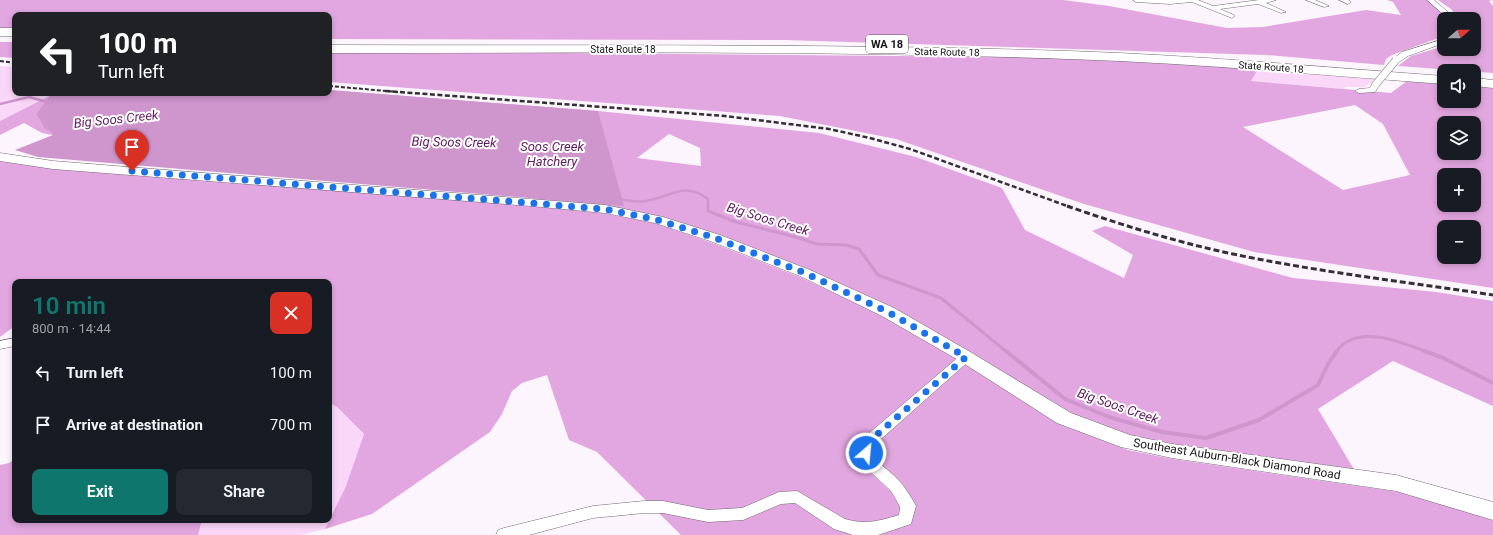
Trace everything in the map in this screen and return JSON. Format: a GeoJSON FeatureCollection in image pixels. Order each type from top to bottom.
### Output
{"type":"FeatureCollection","features":[{"type":"Feature","properties":{"kind":"highway"},"geometry":{"type":"LineString","coordinates":[[0,32],[12,32]]}},
{"type":"Feature","properties":{"kind":"highway"},"geometry":{"type":"LineString","coordinates":[[0,38],[12,39]]}},
{"type":"Feature","properties":{"kind":"highway","name":"State Route 18"},"geometry":{"type":"LineString","coordinates":[[332,41],[575,40],[1001,46],[1104,49],[1437,72]]}},
{"type":"Feature","properties":{"kind":"highway","name":"State Route 18"},"geometry":{"type":"LineString","coordinates":[[332,49],[733,49],[1012,53],[1215,63],[1437,79]]}},
{"type":"Feature","properties":{"kind":"highway"},"geometry":{"type":"LineString","coordinates":[[1481,74],[1493,75]]}},
{"type":"Feature","properties":{"kind":"highway"},"geometry":{"type":"LineString","coordinates":[[1481,83],[1493,84]]}},
{"type":"Feature","properties":{"kind":"main road","name":"Southeast Auburn-Black Diamond Road"},"geometry":{"type":"LineString","coordinates":[[0,157],[53,165],[531,202],[604,209],[637,214],[715,238],[805,273],[888,312],[966,357],[1064,418],[1128,442],[1172,451],[1396,483],[1493,511]]}},
{"type":"Feature","properties":{"kind":"street"},"geometry":{"type":"LineString","coordinates":[[1136,0],[1159,2],[1193,0],[1232,16]]}},
{"type":"Feature","properties":{"kind":"street"},"geometry":{"type":"LineString","coordinates":[[1213,8],[1273,0]]}},
{"type":"Feature","properties":{"kind":"street"},"geometry":{"type":"LineString","coordinates":[[1309,0],[1326,6]]}},
{"type":"Feature","properties":{"kind":"street"},"geometry":{"type":"LineString","coordinates":[[1430,0],[1445,12]]}},
{"type":"Feature","properties":{"kind":"street"},"geometry":{"type":"LineString","coordinates":[[1258,2],[1283,12]]}},
{"type":"Feature","properties":{"kind":"street"},"geometry":{"type":"LineString","coordinates":[[1359,91],[1372,90],[1396,60],[1405,54],[1437,43]]}},
{"type":"Feature","properties":{"kind":"street"},"geometry":{"type":"LineString","coordinates":[[0,345],[12,343]]}},
{"type":"Feature","properties":{"kind":"street"},"geometry":{"type":"LineString","coordinates":[[504,535],[593,512],[644,507],[663,507],[708,516],[743,514],[779,498],[797,497],[840,524],[853,528],[876,529],[896,523],[906,519],[908,506],[896,487],[874,467],[866,453],[865,445],[966,357]]}},
{"type":"Feature","properties":{"kind":"shaded area"},"geometry":{"type":"Polygon","coordinates":[[[0,0],[1063,0],[1109,6],[1227,28],[1263,27],[1366,10],[1401,15],[1393,2],[1387,0],[1427,0],[1440,12],[1437,12],[1437,39],[1392,55],[1386,59],[1384,65],[1266,55],[784,40],[332,39],[332,12],[12,12],[12,29],[0,29],[0,0]]]}},
{"type":"Feature","properties":{"kind":"shaded area"},"geometry":{"type":"Polygon","coordinates":[[[1438,0],[1493,0],[1489,1],[1493,6],[1493,73],[1481,72],[1481,64],[1437,64],[1437,69],[1398,66],[1411,56],[1437,48],[1437,56],[1481,56],[1481,12],[1454,12],[1438,0]]]}},
{"type":"Feature","properties":{"kind":"shaded area"},"geometry":{"type":"Polygon","coordinates":[[[0,42],[12,42],[12,58],[0,57],[0,42]]]}},
{"type":"Feature","properties":{"kind":"shaded area"},"geometry":{"type":"Polygon","coordinates":[[[332,51],[1004,57],[1116,60],[1258,69],[1251,81],[1391,93],[1407,81],[1437,83],[1437,108],[1481,108],[1481,86],[1493,87],[1493,288],[1254,252],[1084,204],[896,139],[780,116],[332,82],[332,51]],[[1355,105],[1243,127],[1343,190],[1410,175],[1383,124],[1355,105]]]}},
{"type":"Feature","properties":{"kind":"shaded area"},"geometry":{"type":"Polygon","coordinates":[[[0,66],[12,67],[12,96],[49,96],[0,121],[0,66]]]}},
{"type":"Feature","properties":{"kind":"shaded area"},"geometry":{"type":"Polygon","coordinates":[[[1258,69],[1375,79],[1365,87],[1345,87],[1344,89],[1250,81],[1258,69]]]}},
{"type":"Feature","properties":{"kind":"shaded area"},"geometry":{"type":"Polygon","coordinates":[[[332,90],[598,111],[819,133],[916,157],[1002,188],[1025,230],[1124,278],[1133,255],[1092,231],[1105,226],[1293,278],[1436,292],[1493,301],[1493,406],[1393,361],[1318,409],[1355,471],[1170,445],[1129,437],[1067,413],[892,309],[661,217],[607,206],[533,199],[553,162],[83,141],[42,133],[24,123],[0,135],[0,121],[49,96],[332,96],[332,90]],[[669,134],[637,158],[701,166],[700,148],[669,134]]]}},
{"type":"Feature","properties":{"kind":"shaded area"},"geometry":{"type":"Polygon","coordinates":[[[0,161],[47,168],[602,213],[654,223],[710,242],[800,277],[883,316],[961,361],[1059,423],[1128,450],[1173,459],[1399,492],[1493,519],[1493,535],[681,535],[597,452],[569,440],[547,375],[522,383],[512,391],[502,414],[490,432],[372,514],[325,529],[328,523],[332,523],[332,515],[346,486],[364,434],[337,407],[332,404],[332,279],[12,279],[12,328],[0,337],[0,161]]]}},
{"type":"Feature","properties":{"kind":"shaded area"},"geometry":{"type":"Polygon","coordinates":[[[332,404],[337,407],[364,434],[346,486],[332,515],[332,404]]]}},
{"type":"Feature","properties":{"kind":"shaded area"},"geometry":{"type":"Polygon","coordinates":[[[12,461],[12,523],[201,523],[198,535],[0,535],[0,465],[12,461]]]}},
{"type":"Feature","properties":{"kind":"shaded area"},"geometry":{"type":"Polygon","coordinates":[[[201,523],[328,523],[325,529],[300,535],[198,535],[201,523]]]}},
{"type":"Feature","properties":{"kind":"water","name":"Soos Creek Hatchery"},"geometry":{"type":"Polygon","coordinates":[[[332,90],[598,111],[624,206],[38,157],[15,150],[53,135],[39,114],[49,96],[332,96],[332,90]]]}},
{"type":"Feature","properties":{"kind":"waterway","name":"Big Soos Creek"},"geometry":{"type":"LineString","coordinates":[[0,104],[29,97],[47,102],[38,114],[46,128],[52,130]]}},
{"type":"Feature","properties":{"kind":"waterway","name":"Big Soos Creek"},"geometry":{"type":"LineString","coordinates":[[618,199],[643,202],[677,192],[692,191],[708,199],[708,211],[736,222],[796,237],[817,244],[846,245],[859,249],[878,275],[941,298],[1007,352]]}},
{"type":"Feature","properties":{"kind":"waterway","name":"Big Soos Creek"},"geometry":{"type":"LineString","coordinates":[[1337,351],[1345,343],[1355,338],[1379,337],[1427,352]]}},
{"type":"Feature","properties":{"kind":"waterway","name":"Big Soos Creek"},"geometry":{"type":"LineString","coordinates":[[1006,351],[1065,399],[1109,417],[1162,432],[1206,438],[1259,420],[1318,385],[1328,364],[1337,351]]}},
{"type":"Feature","properties":{"kind":"waterway","name":"Big Soos Creek"},"geometry":{"type":"LineString","coordinates":[[1424,351],[1441,357],[1493,383]]}},
{"type":"Feature","properties":{"kind":"railway"},"geometry":{"type":"LineString","coordinates":[[0,61],[12,63]]}},
{"type":"Feature","properties":{"kind":"railway"},"geometry":{"type":"LineString","coordinates":[[332,86],[395,92]]}},
{"type":"Feature","properties":{"kind":"railway"},"geometry":{"type":"LineString","coordinates":[[385,91],[395,92]]}},
{"type":"Feature","properties":{"kind":"railway"},"geometry":{"type":"LineString","coordinates":[[395,92],[725,116],[829,129],[910,149],[1070,207]]}},
{"type":"Feature","properties":{"kind":"railway"},"geometry":{"type":"LineString","coordinates":[[1067,206],[1149,233],[1233,254],[1330,271],[1493,295]]}},
{"type":"Feature","properties":{"kind":"route"},"geometry":{"type":"LineString","coordinates":[[132,171],[604,209],[637,214],[715,238],[805,273],[888,312],[966,357],[865,445],[866,453]]}}]}
